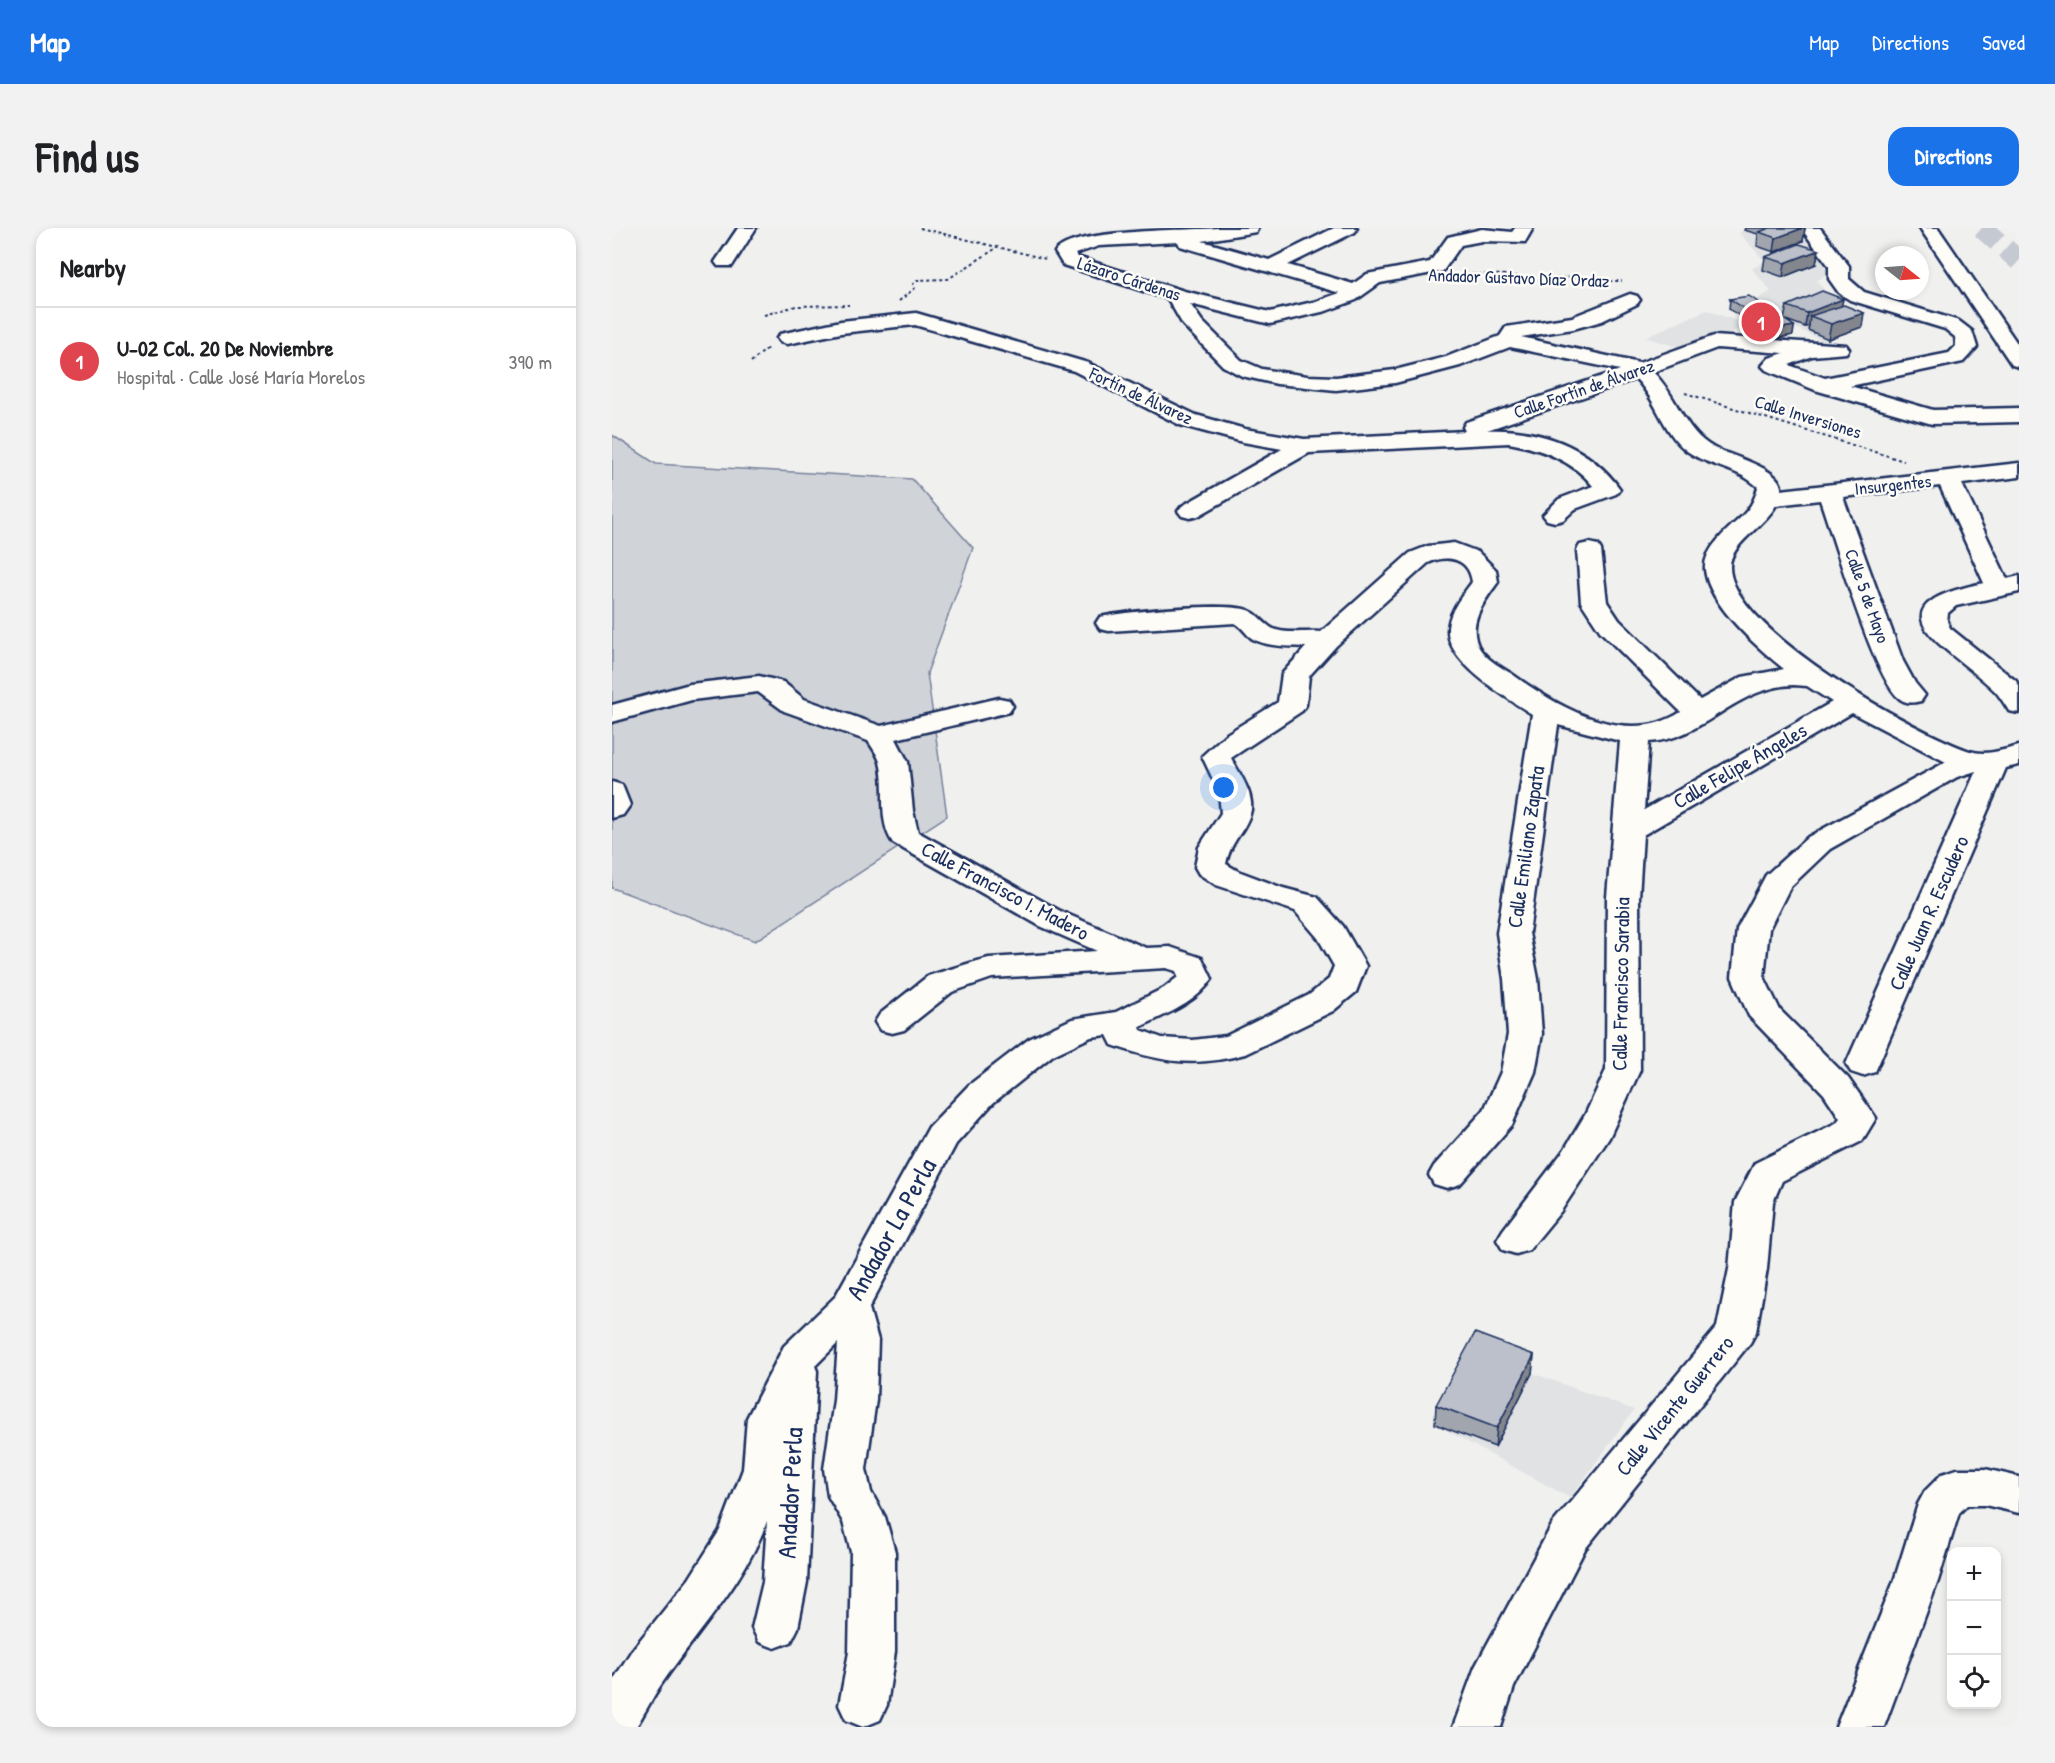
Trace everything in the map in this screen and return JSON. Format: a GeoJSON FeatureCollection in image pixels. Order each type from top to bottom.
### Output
{"type":"FeatureCollection","features":[{"type":"Feature","properties":{"kind":"street"},"geometry":{"type":"LineString","coordinates":[[725,262],[747,228]]}},
{"type":"Feature","properties":{"kind":"street"},"geometry":{"type":"LineString","coordinates":[[1101,228],[1137,239]]}},
{"type":"Feature","properties":{"kind":"street","name":"Lázaro Cárdenas"},"geometry":{"type":"LineString","coordinates":[[1249,228],[1238,232],[1073,245],[1064,252],[1071,261],[1177,295],[1270,318],[1319,307],[1356,291]]}},
{"type":"Feature","properties":{"kind":"street"},"geometry":{"type":"LineString","coordinates":[[1270,267],[1348,228]]}},
{"type":"Feature","properties":{"kind":"street"},"geometry":{"type":"LineString","coordinates":[[1810,228],[1839,266],[1839,279],[1846,289],[1857,296],[1952,325],[1965,336],[1967,347],[1956,358],[1823,386]]}},
{"type":"Feature","properties":{"kind":"street"},"geometry":{"type":"LineString","coordinates":[[1929,228],[2019,361]]}},
{"type":"Feature","properties":{"kind":"street"},"geometry":{"type":"LineString","coordinates":[[1171,237],[1356,291],[1374,278],[1436,267],[1455,241],[1482,235],[1521,233]]}},
{"type":"Feature","properties":{"kind":"street"},"geometry":{"type":"LineString","coordinates":[[1509,340],[1513,331],[1573,323],[1595,317],[1628,291]]}},
{"type":"Feature","properties":{"kind":"street"},"geometry":{"type":"LineString","coordinates":[[1177,295],[1184,315],[1233,364],[1250,372],[1298,382],[1334,383],[1404,376],[1474,355],[1509,340],[1553,352],[1602,359],[1640,370],[1658,387],[1676,422],[1692,444],[1706,454],[1761,475],[1770,486],[1767,499],[1758,515],[1721,551],[1717,568],[1724,591],[1739,613],[1812,678],[1940,748],[1996,759]]}},
{"type":"Feature","properties":{"kind":"street","name":"Fortín de Álvarez"},"geometry":{"type":"LineString","coordinates":[[787,338],[841,327],[916,319],[1081,367],[1188,420],[1243,435],[1304,446],[1443,438]]}},
{"type":"Feature","properties":{"kind":"street","name":"Calle Fortín de Álvarez"},"geometry":{"type":"LineString","coordinates":[[1443,438],[1714,342],[1774,344],[1804,350]]}},
{"type":"Feature","properties":{"kind":"street"},"geometry":{"type":"LineString","coordinates":[[1839,349],[1804,350],[1800,355],[1776,362],[1773,366],[1823,386],[1932,417],[2019,415]]}},
{"type":"Feature","properties":{"kind":"street"},"geometry":{"type":"LineString","coordinates":[[1443,438],[1509,436],[1537,441],[1564,452],[1586,467],[1608,489],[1568,504],[1555,515]]}},
{"type":"Feature","properties":{"kind":"street"},"geometry":{"type":"LineString","coordinates":[[1190,511],[1304,446]]}},
{"type":"Feature","properties":{"kind":"street","name":"Insurgentes"},"geometry":{"type":"LineString","coordinates":[[1767,499],[2019,470]]}},
{"type":"Feature","properties":{"kind":"street"},"geometry":{"type":"LineString","coordinates":[[1948,479],[2008,586],[1947,601],[1936,610],[1934,621],[1939,632],[2015,692]]}},
{"type":"Feature","properties":{"kind":"street","name":"Calle 5 de Mayo"},"geometry":{"type":"LineString","coordinates":[[1829,492],[1890,661],[1903,687],[1911,695]]}},
{"type":"Feature","properties":{"kind":"street"},"geometry":{"type":"LineString","coordinates":[[1123,1022],[1124,1037],[1159,1049],[1193,1052],[1233,1046],[1321,1003],[1344,984],[1350,966],[1332,933],[1306,904],[1272,895],[1227,878],[1210,867],[1214,847],[1236,813],[1234,792],[1216,756],[1232,740],[1282,713],[1292,705],[1296,674],[1327,640],[1419,558],[1430,552],[1445,549],[1464,553],[1483,570],[1485,582],[1468,606],[1462,623],[1462,639],[1467,651],[1480,664],[1546,711],[1580,724],[1635,734],[1661,733],[1680,725],[1749,683],[1783,675],[1812,678]]}},
{"type":"Feature","properties":{"kind":"street"},"geometry":{"type":"LineString","coordinates":[[1589,550],[1594,602],[1609,625],[1698,714]]}},
{"type":"Feature","properties":{"kind":"street"},"geometry":{"type":"LineString","coordinates":[[1109,623],[1224,614],[1241,615],[1251,621],[1261,633],[1269,636],[1327,640]]}},
{"type":"Feature","properties":{"kind":"street"},"geometry":{"type":"LineString","coordinates":[[612,714],[690,692],[759,684],[773,688],[794,705],[879,735],[999,706]]}},
{"type":"Feature","properties":{"kind":"street","name":"Calle Felipe Ángeles"},"geometry":{"type":"LineString","coordinates":[[1628,832],[1853,700]]}},
{"type":"Feature","properties":{"kind":"street","name":"Calle Emiliano Zapata"},"geometry":{"type":"LineString","coordinates":[[1447,1174],[1499,1116],[1518,1072],[1525,1034],[1521,979],[1512,933],[1546,711]]}},
{"type":"Feature","properties":{"kind":"street","name":"Calle Francisco Sarabia"},"geometry":{"type":"LineString","coordinates":[[1516,1240],[1554,1195],[1615,1095],[1623,1070],[1623,897],[1635,734]]}},
{"type":"Feature","properties":{"kind":"street","name":"Calle Francisco I. Madero"},"geometry":{"type":"LineString","coordinates":[[879,735],[894,762],[898,811],[904,837],[1051,919],[1138,957],[1170,957],[1190,965],[1195,979],[1176,996],[1123,1022]]}},
{"type":"Feature","properties":{"kind":"street","name":"Calle Juan R. Escudero"},"geometry":{"type":"LineString","coordinates":[[1863,1064],[1996,759]]}},
{"type":"Feature","properties":{"kind":"street","name":"Calle Vicente Guerrero"},"geometry":{"type":"LineString","coordinates":[[1477,1727],[1492,1682],[1569,1536],[1736,1332],[1748,1269],[1754,1202],[1768,1172],[1849,1132],[1858,1118],[1836,1086],[1766,1016],[1748,977],[1754,929],[1777,882],[1819,843],[1947,771],[1996,759]]}},
{"type":"Feature","properties":{"kind":"street"},"geometry":{"type":"LineString","coordinates":[[612,791],[615,804],[612,809]]}},
{"type":"Feature","properties":{"kind":"street"},"geometry":{"type":"LineString","coordinates":[[892,1022],[940,984],[989,968],[1138,957]]}},
{"type":"Feature","properties":{"kind":"street","name":"Andador La Perla"},"geometry":{"type":"LineString","coordinates":[[612,1724],[648,1665],[705,1593],[739,1537],[764,1469],[768,1418],[798,1357],[849,1308],[942,1136],[981,1094],[1041,1047],[1084,1027],[1123,1022]]}},
{"type":"Feature","properties":{"kind":"street"},"geometry":{"type":"LineString","coordinates":[[849,1308],[858,1340],[855,1400],[845,1469],[850,1496],[863,1517],[873,1552],[872,1652],[863,1705]]}},
{"type":"Feature","properties":{"kind":"street","name":"Andador Perla"},"geometry":{"type":"LineString","coordinates":[[775,1628],[785,1582],[798,1357]]}},
{"type":"Feature","properties":{"kind":"street"},"geometry":{"type":"LineString","coordinates":[[1860,1727],[1916,1581],[1940,1504],[1957,1487],[1985,1486],[2019,1495]]}},
{"type":"Feature","properties":{"kind":"path"},"geometry":{"type":"LineString","coordinates":[[920,228],[962,236],[1026,256],[1071,261]]}},
{"type":"Feature","properties":{"kind":"path"},"geometry":{"type":"LineString","coordinates":[[897,303],[913,292],[915,288],[913,284],[917,280],[948,279],[966,270],[995,248]]}},
{"type":"Feature","properties":{"kind":"path","name":"Andador Gustavo Díaz Ordaz"},"geometry":{"type":"LineString","coordinates":[[1426,270],[1420,275],[1448,278],[1468,274],[1510,275],[1532,280],[1577,277],[1628,291]]}},
{"type":"Feature","properties":{"kind":"path","name":"Calle Inversiones"},"geometry":{"type":"LineString","coordinates":[[1658,387],[1676,390],[1943,473],[1948,479]]}},
{"type":"Feature","properties":{"kind":"shaded area"},"geometry":{"type":"Polygon","coordinates":[[[1748,228],[1799,228],[1822,260],[1827,273],[1817,281],[1832,300],[1865,326],[1823,341],[1749,305],[1771,291],[1752,269],[1765,261],[1739,233],[1748,228]]]}},
{"type":"Feature","properties":{"kind":"shaded area"},"geometry":{"type":"Polygon","coordinates":[[[1707,310],[1747,325],[1690,351],[1645,337],[1707,310]]]}},
{"type":"Feature","properties":{"kind":"shaded area"},"geometry":{"type":"Polygon","coordinates":[[[612,435],[656,464],[912,479],[973,548],[927,673],[947,816],[755,941],[612,888],[612,435]]]}},
{"type":"Feature","properties":{"kind":"shaded area"},"geometry":{"type":"Polygon","coordinates":[[[1474,1352],[1634,1410],[1570,1498],[1435,1424],[1474,1352]]]}},
{"type":"Feature","properties":{"kind":"building"},"geometry":{"type":"Polygon","coordinates":[[[1770,228],[1803,228],[1776,238],[1759,232],[1770,228]]]}},
{"type":"Feature","properties":{"kind":"building"},"geometry":{"type":"Polygon","coordinates":[[[1799,244],[1819,250],[1785,263],[1765,257],[1799,244]]]}},
{"type":"Feature","properties":{"kind":"building"},"geometry":{"type":"Polygon","coordinates":[[[1822,291],[1843,299],[1807,313],[1787,306],[1822,291]]]}},
{"type":"Feature","properties":{"kind":"building"},"geometry":{"type":"Polygon","coordinates":[[[1749,296],[1794,326],[1775,329],[1730,299],[1749,296]]]}},
{"type":"Feature","properties":{"kind":"building"},"geometry":{"type":"Polygon","coordinates":[[[1844,305],[1864,313],[1831,324],[1810,316],[1844,305]]]}},
{"type":"Feature","properties":{"kind":"building"},"geometry":{"type":"Polygon","coordinates":[[[1475,1333],[1534,1355],[1497,1428],[1436,1405],[1475,1333]]]}},
{"type":"Feature","properties":{"kind":"tunnel"},"geometry":{"type":"LineString","coordinates":[[1982,228],[2019,261]]}},
{"type":"Feature","properties":{"kind":"place","name":"U-02 Col. 20 De Noviembre"},"geometry":{"type":"Point","coordinates":[1761,322]}}]}
